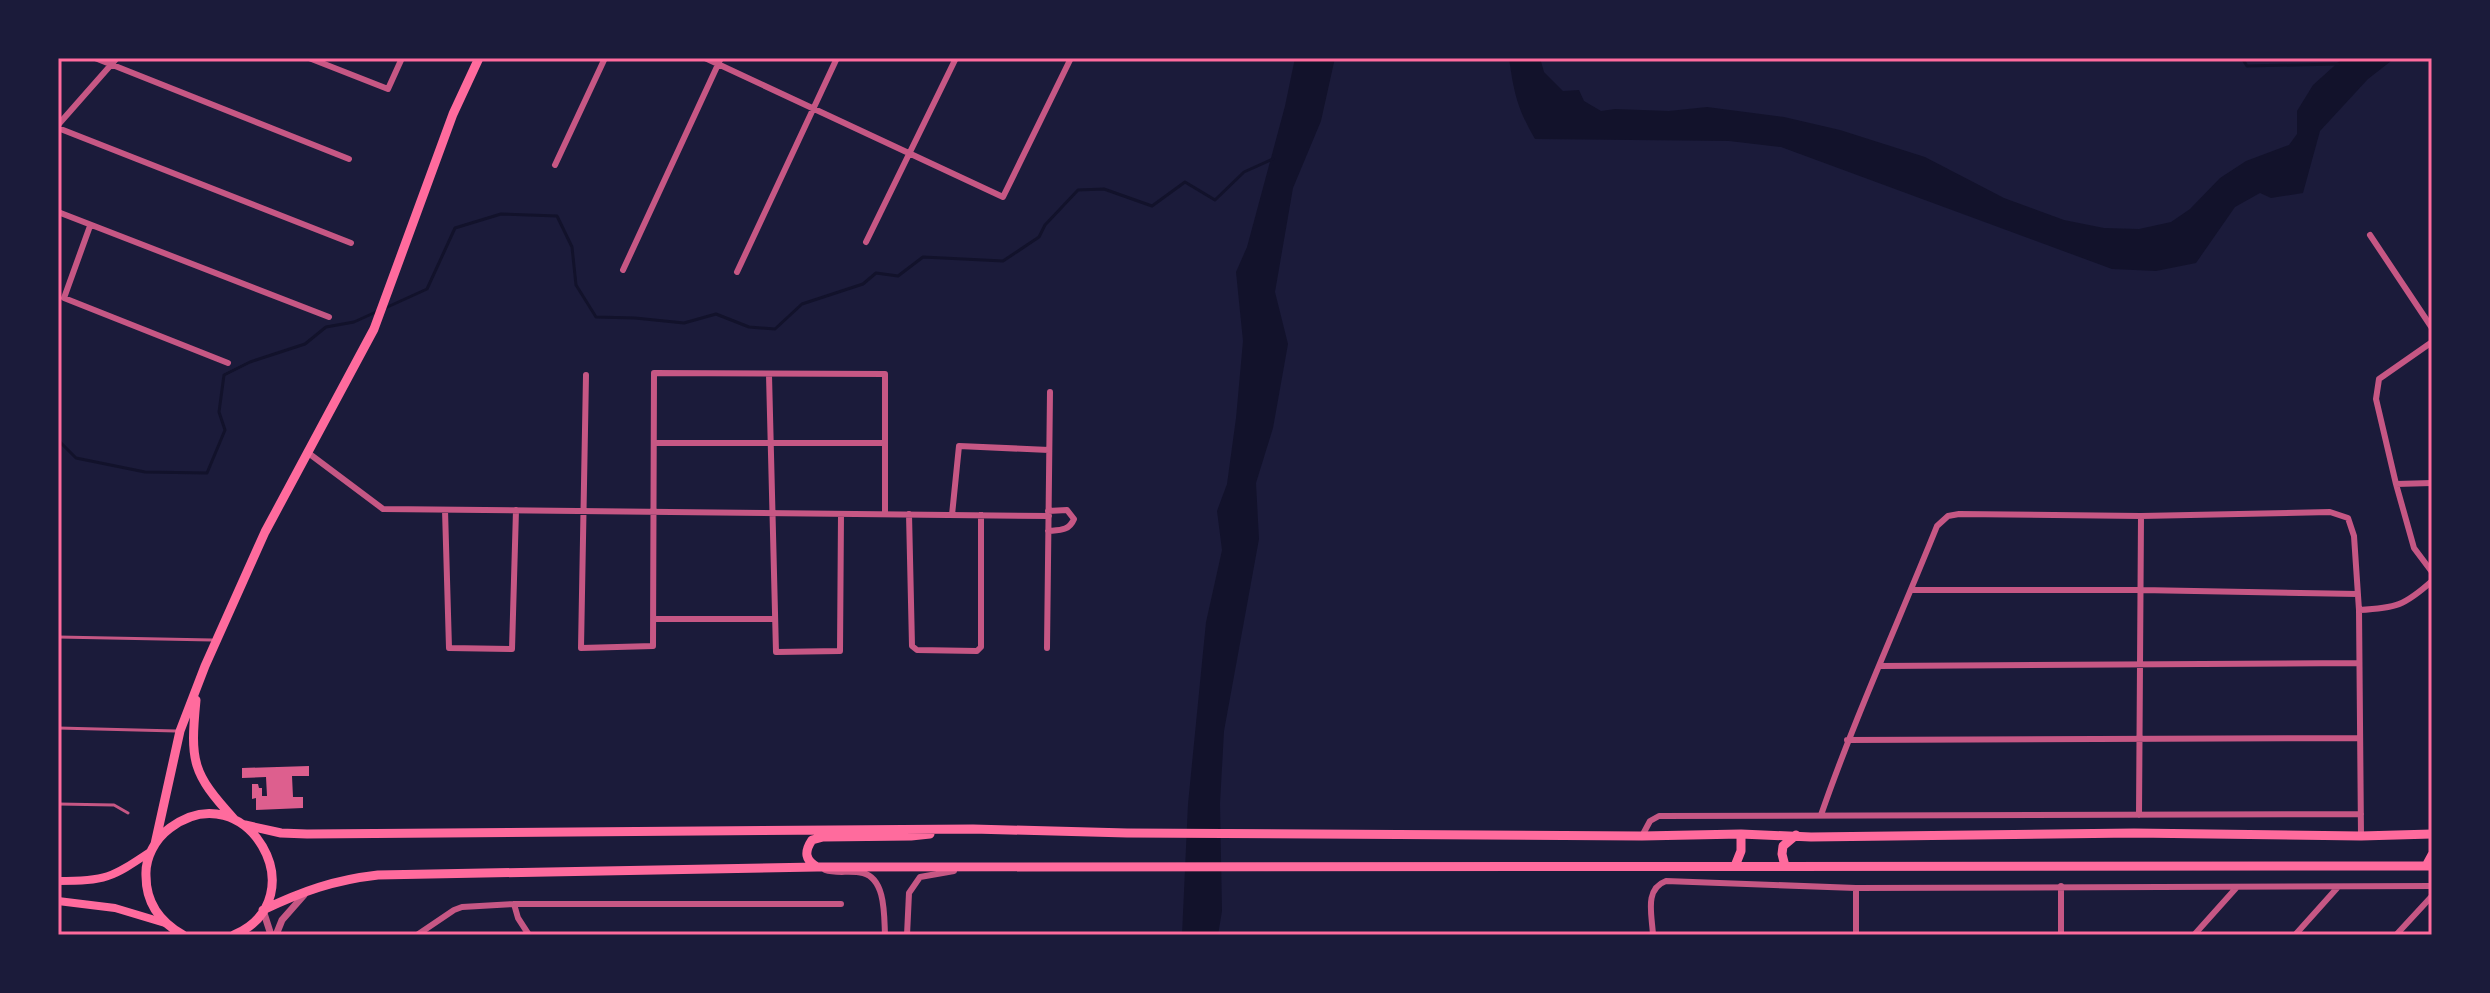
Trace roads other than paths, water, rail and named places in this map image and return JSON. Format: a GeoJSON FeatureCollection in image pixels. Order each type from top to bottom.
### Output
{"type":"FeatureCollection","features":[{"type":"Feature","properties":{"kind":"main road"},"geometry":{"type":"LineString","coordinates":[[182,935],[165,923],[153,908],[146,890],[146,871],[180,731],[216,640],[265,532],[374,329],[453,114],[479,58]]}},
{"type":"Feature","properties":{"kind":"main road"},"geometry":{"type":"LineString","coordinates":[[197,690],[194,761],[202,782],[234,819]]}},
{"type":"Feature","properties":{"kind":"main road"},"geometry":{"type":"LineString","coordinates":[[58,881],[100,880],[113,876],[153,848],[167,830],[182,820],[199,815],[234,819],[257,836],[271,864],[272,880],[263,910],[253,922],[234,935]]}},
{"type":"Feature","properties":{"kind":"main road"},"geometry":{"type":"LineString","coordinates":[[245,825],[281,833],[307,834],[973,829],[1642,836],[2432,834]]}},
{"type":"Feature","properties":{"kind":"main road"},"geometry":{"type":"LineString","coordinates":[[817,867],[806,857],[807,848],[812,840],[823,837],[911,836],[973,829]]}},
{"type":"Feature","properties":{"kind":"main road"},"geometry":{"type":"LineString","coordinates":[[1735,866],[1742,845],[1741,834]]}},
{"type":"Feature","properties":{"kind":"main road"},"geometry":{"type":"LineString","coordinates":[[1785,866],[1783,846],[1796,835]]}},
{"type":"Feature","properties":{"kind":"main road"},"geometry":{"type":"LineString","coordinates":[[263,910],[310,888],[342,879],[378,875],[982,866],[2429,866],[2432,855]]}},
{"type":"Feature","properties":{"kind":"main road"},"geometry":{"type":"LineString","coordinates":[[58,901],[115,908],[165,923]]}},
{"type":"Feature","properties":{"kind":"street"},"geometry":{"type":"LineString","coordinates":[[95,58],[349,159]]}},
{"type":"Feature","properties":{"kind":"street"},"geometry":{"type":"LineString","coordinates":[[117,58],[58,127],[351,243]]}},
{"type":"Feature","properties":{"kind":"street"},"geometry":{"type":"LineString","coordinates":[[309,58],[388,89],[402,58]]}},
{"type":"Feature","properties":{"kind":"street"},"geometry":{"type":"LineString","coordinates":[[555,165],[605,58]]}},
{"type":"Feature","properties":{"kind":"street"},"geometry":{"type":"LineString","coordinates":[[705,58],[720,61],[813,110],[1003,197],[1071,58]]}},
{"type":"Feature","properties":{"kind":"street"},"geometry":{"type":"LineString","coordinates":[[737,272],[837,58]]}},
{"type":"Feature","properties":{"kind":"street"},"geometry":{"type":"LineString","coordinates":[[866,242],[956,58]]}},
{"type":"Feature","properties":{"kind":"street"},"geometry":{"type":"LineString","coordinates":[[623,270],[720,61]]}},
{"type":"Feature","properties":{"kind":"street"},"geometry":{"type":"LineString","coordinates":[[58,212],[329,317]]}},
{"type":"Feature","properties":{"kind":"street"},"geometry":{"type":"LineString","coordinates":[[90,226],[64,298],[228,363]]}},
{"type":"Feature","properties":{"kind":"street"},"geometry":{"type":"LineString","coordinates":[[2370,235],[2432,328]]}},
{"type":"Feature","properties":{"kind":"street"},"geometry":{"type":"LineString","coordinates":[[2432,342],[2386,373],[2379,379],[2376,389],[2396,484],[2414,548],[2432,572]]}},
{"type":"Feature","properties":{"kind":"street"},"geometry":{"type":"LineString","coordinates":[[586,375],[581,648],[653,646],[654,373],[885,374],[885,514]]}},
{"type":"Feature","properties":{"kind":"street"},"geometry":{"type":"LineString","coordinates":[[769,375],[776,652],[840,651],[841,514]]}},
{"type":"Feature","properties":{"kind":"street"},"geometry":{"type":"LineString","coordinates":[[1047,648],[1050,392]]}},
{"type":"Feature","properties":{"kind":"street"},"geometry":{"type":"LineString","coordinates":[[654,443],[885,443]]}},
{"type":"Feature","properties":{"kind":"street"},"geometry":{"type":"LineString","coordinates":[[952,515],[959,446],[1049,450]]}},
{"type":"Feature","properties":{"kind":"street"},"geometry":{"type":"LineString","coordinates":[[307,452],[383,509],[952,515],[1048,514],[1067,510],[1074,519],[1066,529],[1048,531]]}},
{"type":"Feature","properties":{"kind":"street"},"geometry":{"type":"LineString","coordinates":[[2396,484],[2432,483]]}},
{"type":"Feature","properties":{"kind":"street"},"geometry":{"type":"LineString","coordinates":[[445,510],[449,648],[512,649],[516,510]]}},
{"type":"Feature","properties":{"kind":"street"},"geometry":{"type":"LineString","coordinates":[[1821,815],[1847,740],[1937,526],[1948,516],[2330,512],[2348,518],[2354,536],[2359,610],[2361,836]]}},
{"type":"Feature","properties":{"kind":"street"},"geometry":{"type":"LineString","coordinates":[[909,514],[912,646],[917,650],[977,651],[981,647],[981,515]]}},
{"type":"Feature","properties":{"kind":"street"},"geometry":{"type":"LineString","coordinates":[[2139,815],[2141,516]]}},
{"type":"Feature","properties":{"kind":"street"},"geometry":{"type":"LineString","coordinates":[[2359,610],[2391,608],[2406,603],[2432,581]]}},
{"type":"Feature","properties":{"kind":"street"},"geometry":{"type":"LineString","coordinates":[[1911,590],[2358,594]]}},
{"type":"Feature","properties":{"kind":"street"},"geometry":{"type":"LineString","coordinates":[[653,619],[775,619]]}},
{"type":"Feature","properties":{"kind":"street"},"geometry":{"type":"LineString","coordinates":[[1880,666],[2359,663]]}},
{"type":"Feature","properties":{"kind":"street"},"geometry":{"type":"LineString","coordinates":[[1847,740],[2360,738]]}},
{"type":"Feature","properties":{"kind":"street"},"geometry":{"type":"LineString","coordinates":[[1642,836],[1650,821],[1659,816],[2361,814]]}},
{"type":"Feature","properties":{"kind":"street"},"geometry":{"type":"LineString","coordinates":[[907,935],[910,889],[920,877],[982,866]]}},
{"type":"Feature","properties":{"kind":"street"},"geometry":{"type":"LineString","coordinates":[[817,867],[833,873],[864,874],[872,878],[880,892],[885,935]]}},
{"type":"Feature","properties":{"kind":"street"},"geometry":{"type":"LineString","coordinates":[[1653,935],[1651,892],[1656,884],[1666,881],[1856,888],[2432,886]]}},
{"type":"Feature","properties":{"kind":"street"},"geometry":{"type":"LineString","coordinates":[[2061,886],[2061,935]]}},
{"type":"Feature","properties":{"kind":"street"},"geometry":{"type":"LineString","coordinates":[[2295,935],[2339,886]]}},
{"type":"Feature","properties":{"kind":"street"},"geometry":{"type":"LineString","coordinates":[[2194,935],[2237,887]]}},
{"type":"Feature","properties":{"kind":"street"},"geometry":{"type":"LineString","coordinates":[[274,935],[282,920],[310,888]]}},
{"type":"Feature","properties":{"kind":"street"},"geometry":{"type":"LineString","coordinates":[[1856,888],[1856,935]]}},
{"type":"Feature","properties":{"kind":"street"},"geometry":{"type":"LineString","coordinates":[[2396,935],[2432,896]]}},
{"type":"Feature","properties":{"kind":"street"},"geometry":{"type":"LineString","coordinates":[[418,935],[462,907],[514,904],[841,904]]}},
{"type":"Feature","properties":{"kind":"street"},"geometry":{"type":"LineString","coordinates":[[514,904],[518,918],[529,935]]}},
{"type":"Feature","properties":{"kind":"street"},"geometry":{"type":"LineString","coordinates":[[263,910],[274,935]]}},
{"type":"Feature","properties":{"kind":"lane"},"geometry":{"type":"LineString","coordinates":[[58,637],[216,640]]}},
{"type":"Feature","properties":{"kind":"lane"},"geometry":{"type":"LineString","coordinates":[[58,728],[180,731]]}},
{"type":"Feature","properties":{"kind":"lane"},"geometry":{"type":"LineString","coordinates":[[58,804],[114,805],[128,813]]}},
{"type":"Feature","properties":{"kind":"waterway"},"geometry":{"type":"LineString","coordinates":[[2242,58],[2247,66],[2338,64]]}},
{"type":"Feature","properties":{"kind":"waterway"},"geometry":{"type":"LineString","coordinates":[[383,309],[427,289],[455,228],[501,214],[557,216],[572,247],[576,285],[596,317],[684,323],[716,314],[749,327],[775,329],[802,304],[863,284],[876,273],[898,276],[923,257],[1003,261],[1039,237],[1045,225],[1078,190],[1104,189],[1152,206],[1185,182],[1215,200],[1244,172],[1273,159]]}},
{"type":"Feature","properties":{"kind":"waterway"},"geometry":{"type":"LineString","coordinates":[[58,440],[76,458],[145,472],[207,473],[225,430],[219,412],[224,375],[250,362],[305,344],[326,327],[354,322],[376,312]]}},
{"type":"Feature","properties":{"kind":"waterway"},"geometry":{"type":"LineString","coordinates":[[1096,935],[1121,935]]}}]}
